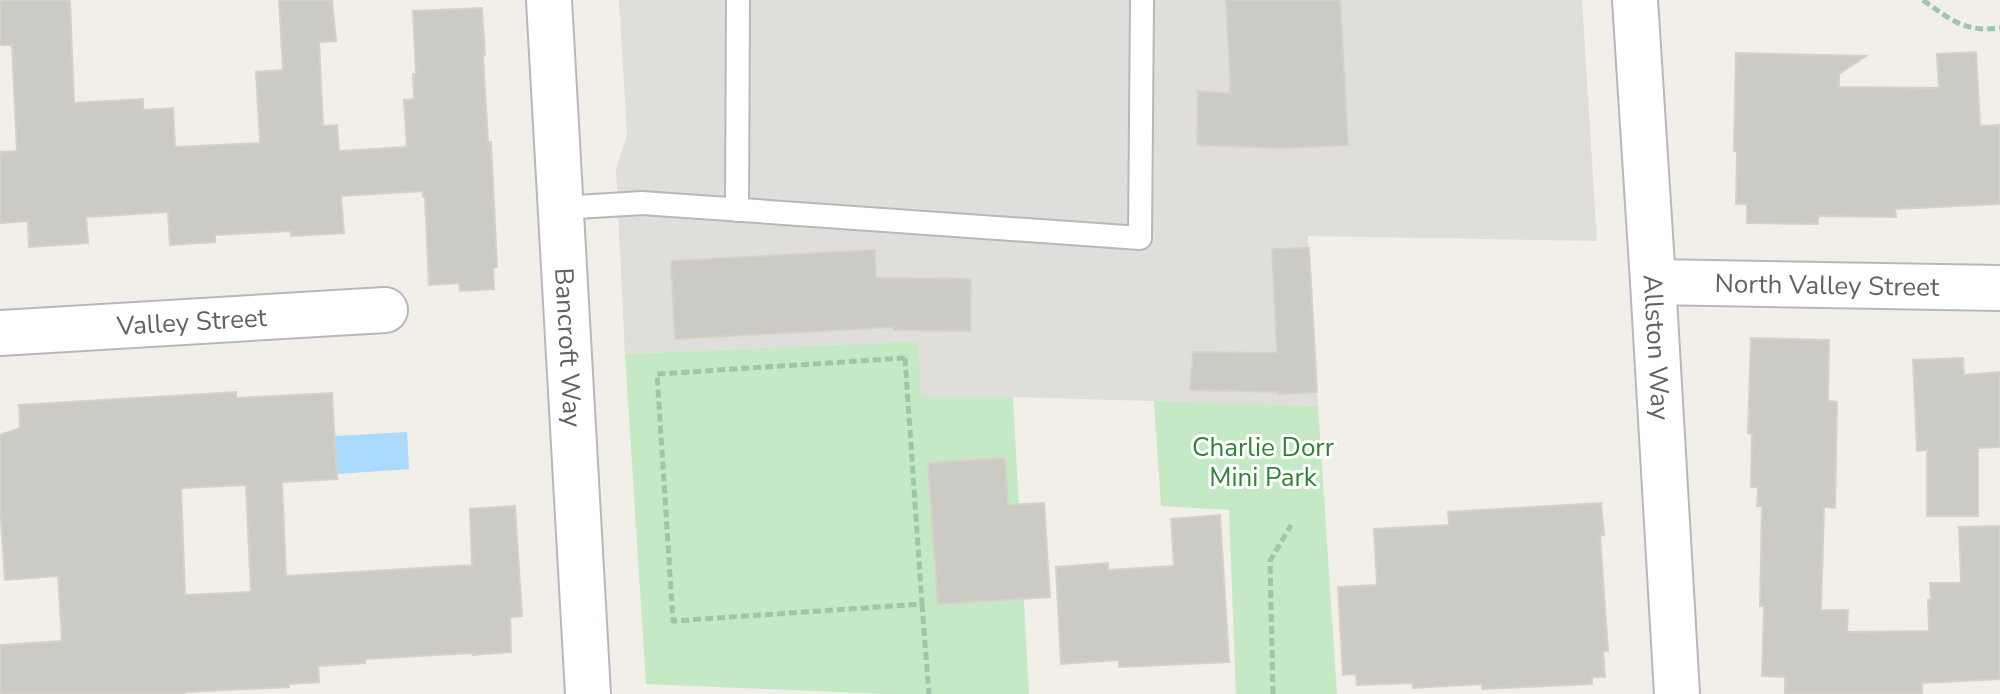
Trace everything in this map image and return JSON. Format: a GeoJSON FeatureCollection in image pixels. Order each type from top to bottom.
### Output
{"type":"FeatureCollection","features":[{"type":"Feature","properties":{"kind":"street","name":"Bancroft Way"},"geometry":{"type":"LineString","coordinates":[[549,0],[588,694]]}},
{"type":"Feature","properties":{"kind":"street","name":"Allston Way"},"geometry":{"type":"LineString","coordinates":[[1635,0],[1677,694]]}},
{"type":"Feature","properties":{"kind":"street","name":"North Valley Street"},"geometry":{"type":"LineString","coordinates":[[1653,282],[2000,288]]}},
{"type":"Feature","properties":{"kind":"street","name":"Valley Street"},"geometry":{"type":"LineString","coordinates":[[0,333],[385,310]]}},
{"type":"Feature","properties":{"kind":"lane"},"geometry":{"type":"LineString","coordinates":[[737,210],[738,0]]}},
{"type":"Feature","properties":{"kind":"lane"},"geometry":{"type":"LineString","coordinates":[[560,208],[642,203],[1140,238],[1142,0]]}},
{"type":"Feature","properties":{"kind":"path"},"geometry":{"type":"LineString","coordinates":[[1923,0],[1951,21],[1967,27],[2000,28]]}},
{"type":"Feature","properties":{"kind":"path"},"geometry":{"type":"LineString","coordinates":[[922,604],[673,621],[657,374],[905,358],[929,694]]}},
{"type":"Feature","properties":{"kind":"path"},"geometry":{"type":"LineString","coordinates":[[1273,694],[1270,561],[1291,525]]}},
{"type":"Feature","properties":{"kind":"shaded area"},"geometry":{"type":"Polygon","coordinates":[[[619,0],[1582,0],[1597,241],[1308,236],[1318,406],[920,397],[918,341],[625,354],[616,169],[627,135],[619,0]]]}},
{"type":"Feature","properties":{"kind":"green space"},"geometry":{"type":"Polygon","coordinates":[[[918,341],[921,397],[1013,397],[1029,694],[887,694],[646,684],[625,354],[918,341]]]}},
{"type":"Feature","properties":{"kind":"green space","name":"Charlie Dorr Mini Park"},"geometry":{"type":"Polygon","coordinates":[[[1154,401],[1318,406],[1337,694],[1236,694],[1229,510],[1161,506],[1154,401]]]}},
{"type":"Feature","properties":{"kind":"water"},"geometry":{"type":"Polygon","coordinates":[[[407,432],[409,469],[337,474],[335,436],[407,432]]]}},
{"type":"Feature","properties":{"kind":"building"},"geometry":{"type":"Polygon","coordinates":[[[0,0],[70,0],[74,103],[143,99],[143,110],[173,108],[175,147],[260,143],[256,72],[283,70],[279,0],[332,0],[336,41],[319,42],[323,126],[337,125],[339,151],[407,147],[404,100],[414,99],[413,74],[416,74],[413,11],[482,8],[497,267],[493,268],[494,289],[460,291],[459,283],[429,285],[423,191],[341,196],[344,233],[291,236],[291,231],[215,235],[215,242],[170,245],[168,212],[86,217],[88,243],[29,247],[28,221],[0,223],[0,152],[17,151],[12,45],[0,45],[0,0]]]}},
{"type":"Feature","properties":{"kind":"building"},"geometry":{"type":"Polygon","coordinates":[[[1226,0],[1340,0],[1348,145],[1283,148],[1197,145],[1198,91],[1231,94],[1226,0]]]}},
{"type":"Feature","properties":{"kind":"building"},"geometry":{"type":"Polygon","coordinates":[[[1976,52],[1980,126],[2000,125],[2000,204],[1895,209],[1896,217],[1818,216],[1818,224],[1747,223],[1747,204],[1736,204],[1736,53],[1866,56],[1839,74],[1839,87],[1939,88],[1937,54],[1976,52]]]}},
{"type":"Feature","properties":{"kind":"building"},"geometry":{"type":"Polygon","coordinates":[[[1309,248],[1317,392],[1279,394],[1190,390],[1193,352],[1277,353],[1272,249],[1309,248]]]}},
{"type":"Feature","properties":{"kind":"building"},"geometry":{"type":"Polygon","coordinates":[[[875,250],[876,278],[971,279],[970,331],[894,330],[894,327],[675,339],[671,261],[875,250]]]}},
{"type":"Feature","properties":{"kind":"building"},"geometry":{"type":"Polygon","coordinates":[[[1751,338],[1829,340],[1828,401],[1837,402],[1835,508],[1824,507],[1821,610],[1848,610],[1847,632],[1929,631],[1930,583],[1961,583],[1959,527],[2000,526],[2000,679],[1922,683],[1922,694],[1785,694],[1785,677],[1762,676],[1762,506],[1757,506],[1758,487],[1751,487],[1752,434],[1748,433],[1751,338]]]}},
{"type":"Feature","properties":{"kind":"building"},"geometry":{"type":"Polygon","coordinates":[[[1963,358],[1964,375],[2000,372],[2000,447],[1978,448],[1978,516],[1927,516],[1927,450],[1917,451],[1913,360],[1963,358]]]}},
{"type":"Feature","properties":{"kind":"building"},"geometry":{"type":"Polygon","coordinates":[[[236,392],[236,398],[332,393],[337,479],[282,482],[286,576],[472,565],[470,509],[515,506],[522,616],[510,617],[511,652],[365,659],[365,663],[318,666],[319,682],[289,684],[289,687],[185,694],[0,694],[0,645],[62,641],[58,576],[5,580],[0,505],[0,435],[20,428],[19,405],[236,392]],[[246,485],[181,488],[185,595],[251,592],[246,485]]]}},
{"type":"Feature","properties":{"kind":"building"},"geometry":{"type":"Polygon","coordinates":[[[1005,458],[1008,505],[1044,503],[1050,597],[938,604],[928,463],[1005,458]]]}},
{"type":"Feature","properties":{"kind":"building"},"geometry":{"type":"Polygon","coordinates":[[[1601,503],[1604,535],[1600,535],[1608,651],[1603,651],[1605,677],[1592,677],[1592,684],[1482,689],[1482,684],[1413,688],[1413,683],[1357,685],[1356,674],[1343,675],[1338,587],[1377,585],[1374,529],[1449,525],[1448,512],[1601,503]]]}},
{"type":"Feature","properties":{"kind":"building"},"geometry":{"type":"Polygon","coordinates":[[[1220,515],[1229,662],[1119,667],[1119,660],[1061,664],[1056,567],[1108,563],[1108,570],[1174,566],[1171,519],[1220,515]]]}}]}
